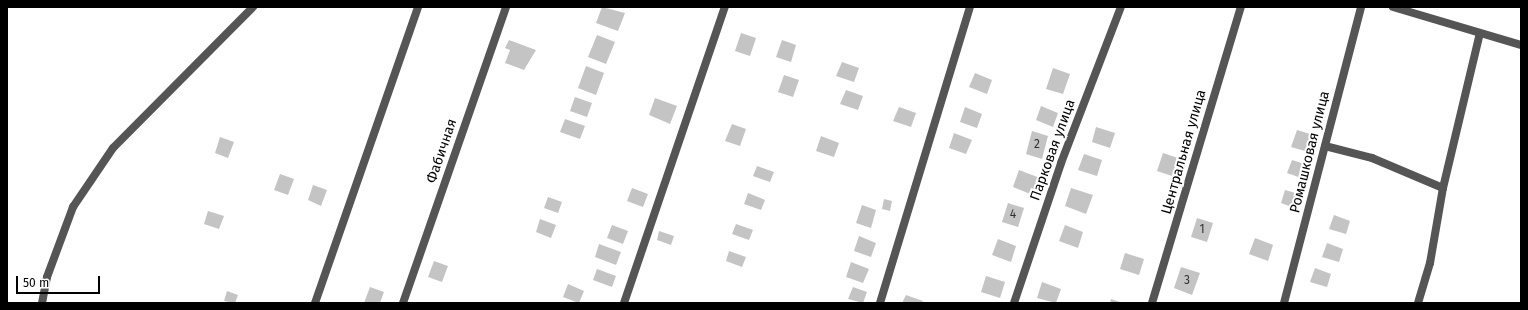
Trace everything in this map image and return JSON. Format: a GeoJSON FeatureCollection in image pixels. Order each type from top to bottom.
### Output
{"type":"FeatureCollection","features":[{"type":"Feature","properties":{"kind":"street"},"geometry":{"type":"LineString","coordinates":[[42,303],[73,207],[113,148],[253,7]]}},
{"type":"Feature","properties":{"kind":"street"},"geometry":{"type":"LineString","coordinates":[[315,303],[418,7]]}},
{"type":"Feature","properties":{"kind":"street","name":"Фабичная"},"geometry":{"type":"LineString","coordinates":[[403,303],[506,7]]}},
{"type":"Feature","properties":{"kind":"street"},"geometry":{"type":"LineString","coordinates":[[624,303],[725,7]]}},
{"type":"Feature","properties":{"kind":"street"},"geometry":{"type":"LineString","coordinates":[[880,303],[970,7]]}},
{"type":"Feature","properties":{"kind":"street","name":"Парковая улица"},"geometry":{"type":"LineString","coordinates":[[1014,303],[1061,163],[1121,7]]}},
{"type":"Feature","properties":{"kind":"street","name":"Центральная улица"},"geometry":{"type":"LineString","coordinates":[[1152,303],[1240,7]]}},
{"type":"Feature","properties":{"kind":"street","name":"Ромашковая улица"},"geometry":{"type":"LineString","coordinates":[[1284,303],[1361,7]]}},
{"type":"Feature","properties":{"kind":"street"},"geometry":{"type":"LineString","coordinates":[[1393,7],[1521,45]]}},
{"type":"Feature","properties":{"kind":"street"},"geometry":{"type":"LineString","coordinates":[[1418,303],[1430,263],[1443,188],[1480,33]]}},
{"type":"Feature","properties":{"kind":"street"},"geometry":{"type":"LineString","coordinates":[[1325,146],[1372,158],[1443,188]]}},
{"type":"Feature","properties":{"kind":"building"},"geometry":{"type":"Polygon","coordinates":[[[602,7],[625,13],[618,31],[596,23],[602,7]]]}},
{"type":"Feature","properties":{"kind":"building"},"geometry":{"type":"Polygon","coordinates":[[[741,33],[756,38],[750,56],[735,51],[741,33]]]}},
{"type":"Feature","properties":{"kind":"building"},"geometry":{"type":"Polygon","coordinates":[[[597,35],[615,42],[606,64],[588,57],[597,35]]]}},
{"type":"Feature","properties":{"kind":"building"},"geometry":{"type":"Polygon","coordinates":[[[509,40],[536,50],[524,70],[505,63],[510,50],[505,48],[509,40]]]}},
{"type":"Feature","properties":{"kind":"building"},"geometry":{"type":"Polygon","coordinates":[[[782,40],[796,45],[791,62],[776,57],[782,40]]]}},
{"type":"Feature","properties":{"kind":"building"},"geometry":{"type":"Polygon","coordinates":[[[842,62],[859,68],[854,82],[836,76],[842,62]]]}},
{"type":"Feature","properties":{"kind":"building"},"geometry":{"type":"Polygon","coordinates":[[[586,66],[604,73],[596,95],[578,88],[586,66]]]}},
{"type":"Feature","properties":{"kind":"building"},"geometry":{"type":"Polygon","coordinates":[[[1053,68],[1070,74],[1063,94],[1046,89],[1053,68]]]}},
{"type":"Feature","properties":{"kind":"building"},"geometry":{"type":"Polygon","coordinates":[[[975,73],[992,80],[987,94],[969,87],[975,73]]]}},
{"type":"Feature","properties":{"kind":"building"},"geometry":{"type":"Polygon","coordinates":[[[784,75],[799,80],[793,97],[778,92],[784,75]]]}},
{"type":"Feature","properties":{"kind":"building"},"geometry":{"type":"Polygon","coordinates":[[[846,90],[863,96],[858,110],[840,104],[846,90]]]}},
{"type":"Feature","properties":{"kind":"building"},"geometry":{"type":"Polygon","coordinates":[[[575,97],[592,103],[587,117],[570,111],[575,97]]]}},
{"type":"Feature","properties":{"kind":"building"},"geometry":{"type":"Polygon","coordinates":[[[655,98],[677,106],[670,124],[649,115],[655,98]]]}},
{"type":"Feature","properties":{"kind":"building"},"geometry":{"type":"Polygon","coordinates":[[[1041,106],[1058,113],[1053,127],[1036,120],[1041,106]]]}},
{"type":"Feature","properties":{"kind":"building"},"geometry":{"type":"Polygon","coordinates":[[[899,107],[916,113],[911,127],[893,121],[899,107]]]}},
{"type":"Feature","properties":{"kind":"building"},"geometry":{"type":"Polygon","coordinates":[[[965,107],[982,114],[977,128],[960,122],[965,107]]]}},
{"type":"Feature","properties":{"kind":"building"},"geometry":{"type":"Polygon","coordinates":[[[565,119],[585,126],[580,139],[560,132],[565,119]]]}},
{"type":"Feature","properties":{"kind":"building"},"geometry":{"type":"Polygon","coordinates":[[[732,124],[746,129],[740,146],[725,141],[732,124]]]}},
{"type":"Feature","properties":{"kind":"building"},"geometry":{"type":"Polygon","coordinates":[[[1096,127],[1115,133],[1110,148],[1092,142],[1096,127]]]}},
{"type":"Feature","properties":{"kind":"building"},"geometry":{"type":"Polygon","coordinates":[[[1297,130],[1317,136],[1312,153],[1291,147],[1297,130]]]}},
{"type":"Feature","properties":{"kind":"building"},"geometry":{"type":"Polygon","coordinates":[[[1032,131],[1048,136],[1042,159],[1026,154],[1032,131]]]}},
{"type":"Feature","properties":{"kind":"building"},"geometry":{"type":"Polygon","coordinates":[[[954,133],[972,140],[966,154],[949,148],[954,133]]]}},
{"type":"Feature","properties":{"kind":"building"},"geometry":{"type":"Polygon","coordinates":[[[821,136],[839,143],[834,157],[816,151],[821,136]]]}},
{"type":"Feature","properties":{"kind":"building"},"geometry":{"type":"Polygon","coordinates":[[[220,137],[234,142],[228,158],[215,153],[220,137]]]}},
{"type":"Feature","properties":{"kind":"building"},"geometry":{"type":"Polygon","coordinates":[[[1163,153],[1178,158],[1172,176],[1157,171],[1163,153]]]}},
{"type":"Feature","properties":{"kind":"building"},"geometry":{"type":"Polygon","coordinates":[[[1084,154],[1102,160],[1097,176],[1078,170],[1084,154]]]}},
{"type":"Feature","properties":{"kind":"building"},"geometry":{"type":"Polygon","coordinates":[[[1292,160],[1308,165],[1304,179],[1287,173],[1292,160]]]}},
{"type":"Feature","properties":{"kind":"building"},"geometry":{"type":"Polygon","coordinates":[[[757,166],[774,172],[770,182],[753,176],[757,166]]]}},
{"type":"Feature","properties":{"kind":"building"},"geometry":{"type":"Polygon","coordinates":[[[1019,170],[1040,178],[1033,195],[1013,187],[1019,170]]]}},
{"type":"Feature","properties":{"kind":"building"},"geometry":{"type":"Polygon","coordinates":[[[280,174],[294,179],[288,195],[274,190],[280,174]]]}},
{"type":"Feature","properties":{"kind":"building"},"geometry":{"type":"Polygon","coordinates":[[[313,185],[327,190],[321,206],[308,200],[313,185]]]}},
{"type":"Feature","properties":{"kind":"building"},"geometry":{"type":"Polygon","coordinates":[[[632,188],[648,194],[643,207],[627,201],[632,188]]]}},
{"type":"Feature","properties":{"kind":"building"},"geometry":{"type":"Polygon","coordinates":[[[1071,188],[1093,195],[1086,214],[1065,206],[1071,188]]]}},
{"type":"Feature","properties":{"kind":"building"},"geometry":{"type":"Polygon","coordinates":[[[1285,190],[1302,195],[1297,209],[1281,203],[1285,190]]]}},
{"type":"Feature","properties":{"kind":"building"},"geometry":{"type":"Polygon","coordinates":[[[748,193],[765,200],[761,210],[744,204],[748,193]]]}},
{"type":"Feature","properties":{"kind":"building"},"geometry":{"type":"Polygon","coordinates":[[[548,197],[562,202],[558,213],[544,208],[548,197]]]}},
{"type":"Feature","properties":{"kind":"building"},"geometry":{"type":"Polygon","coordinates":[[[884,199],[892,201],[890,211],[882,209],[884,199]]]}},
{"type":"Feature","properties":{"kind":"building"},"geometry":{"type":"Polygon","coordinates":[[[1008,203],[1024,208],[1018,227],[1002,222],[1008,203]]]}},
{"type":"Feature","properties":{"kind":"building"},"geometry":{"type":"Polygon","coordinates":[[[862,205],[876,210],[871,228],[856,223],[862,205]]]}},
{"type":"Feature","properties":{"kind":"building"},"geometry":{"type":"Polygon","coordinates":[[[208,211],[224,216],[219,229],[204,224],[208,211]]]}},
{"type":"Feature","properties":{"kind":"building"},"geometry":{"type":"Polygon","coordinates":[[[1334,215],[1350,221],[1346,234],[1329,229],[1334,215]]]}},
{"type":"Feature","properties":{"kind":"building"},"geometry":{"type":"Polygon","coordinates":[[[1197,218],[1213,223],[1207,242],[1191,237],[1197,218]]]}},
{"type":"Feature","properties":{"kind":"building"},"geometry":{"type":"Polygon","coordinates":[[[540,219],[556,225],[551,238],[536,232],[540,219]]]}},
{"type":"Feature","properties":{"kind":"building"},"geometry":{"type":"Polygon","coordinates":[[[736,224],[753,230],[749,240],[732,234],[736,224]]]}},
{"type":"Feature","properties":{"kind":"building"},"geometry":{"type":"Polygon","coordinates":[[[612,225],[628,231],[623,244],[607,238],[612,225]]]}},
{"type":"Feature","properties":{"kind":"building"},"geometry":{"type":"Polygon","coordinates":[[[1065,225],[1083,232],[1078,248],[1059,241],[1065,225]]]}},
{"type":"Feature","properties":{"kind":"building"},"geometry":{"type":"Polygon","coordinates":[[[659,231],[674,236],[671,245],[657,240],[659,231]]]}},
{"type":"Feature","properties":{"kind":"building"},"geometry":{"type":"Polygon","coordinates":[[[859,236],[876,243],[871,257],[854,251],[859,236]]]}},
{"type":"Feature","properties":{"kind":"building"},"geometry":{"type":"Polygon","coordinates":[[[1255,238],[1273,245],[1268,261],[1249,254],[1255,238]]]}},
{"type":"Feature","properties":{"kind":"building"},"geometry":{"type":"Polygon","coordinates":[[[998,239],[1016,246],[1011,262],[992,255],[998,239]]]}},
{"type":"Feature","properties":{"kind":"building"},"geometry":{"type":"Polygon","coordinates":[[[1327,243],[1343,249],[1339,262],[1322,257],[1327,243]]]}},
{"type":"Feature","properties":{"kind":"building"},"geometry":{"type":"Polygon","coordinates":[[[599,244],[621,252],[616,265],[595,257],[599,244]]]}},
{"type":"Feature","properties":{"kind":"building"},"geometry":{"type":"Polygon","coordinates":[[[729,251],[746,257],[742,267],[726,261],[729,251]]]}},
{"type":"Feature","properties":{"kind":"building"},"geometry":{"type":"Polygon","coordinates":[[[1125,253],[1144,259],[1139,275],[1120,269],[1125,253]]]}},
{"type":"Feature","properties":{"kind":"building"},"geometry":{"type":"Polygon","coordinates":[[[434,261],[448,266],[442,282],[428,277],[434,261]]]}},
{"type":"Feature","properties":{"kind":"building"},"geometry":{"type":"Polygon","coordinates":[[[851,262],[869,269],[863,283],[846,277],[851,262]]]}},
{"type":"Feature","properties":{"kind":"building"},"geometry":{"type":"Polygon","coordinates":[[[1181,267],[1200,273],[1192,295],[1174,288],[1181,267]]]}},
{"type":"Feature","properties":{"kind":"building"},"geometry":{"type":"Polygon","coordinates":[[[1315,268],[1331,274],[1327,287],[1310,282],[1315,268]]]}},
{"type":"Feature","properties":{"kind":"building"},"geometry":{"type":"Polygon","coordinates":[[[597,269],[616,276],[612,287],[593,280],[597,269]]]}},
{"type":"Feature","properties":{"kind":"building"},"geometry":{"type":"Polygon","coordinates":[[[986,276],[1005,282],[1000,298],[981,292],[986,276]]]}},
{"type":"Feature","properties":{"kind":"building"},"geometry":{"type":"Polygon","coordinates":[[[1042,282],[1061,289],[1056,303],[1037,298],[1042,282]]]}},
{"type":"Feature","properties":{"kind":"building"},"geometry":{"type":"Polygon","coordinates":[[[568,284],[584,291],[579,303],[563,297],[568,284]]]}},
{"type":"Feature","properties":{"kind":"building"},"geometry":{"type":"Polygon","coordinates":[[[370,287],[384,292],[380,303],[364,303],[370,287]]]}},
{"type":"Feature","properties":{"kind":"building"},"geometry":{"type":"Polygon","coordinates":[[[853,287],[867,292],[863,303],[848,299],[853,287]]]}},
{"type":"Feature","properties":{"kind":"building"},"geometry":{"type":"Polygon","coordinates":[[[227,291],[238,295],[235,303],[224,301],[227,291]]]}},
{"type":"Feature","properties":{"kind":"building"},"geometry":{"type":"Polygon","coordinates":[[[906,295],[923,301],[922,303],[902,303],[906,295]]]}},
{"type":"Feature","properties":{"kind":"building"},"geometry":{"type":"Polygon","coordinates":[[[1111,299],[1123,303],[1110,303],[1111,299]]]}}]}
